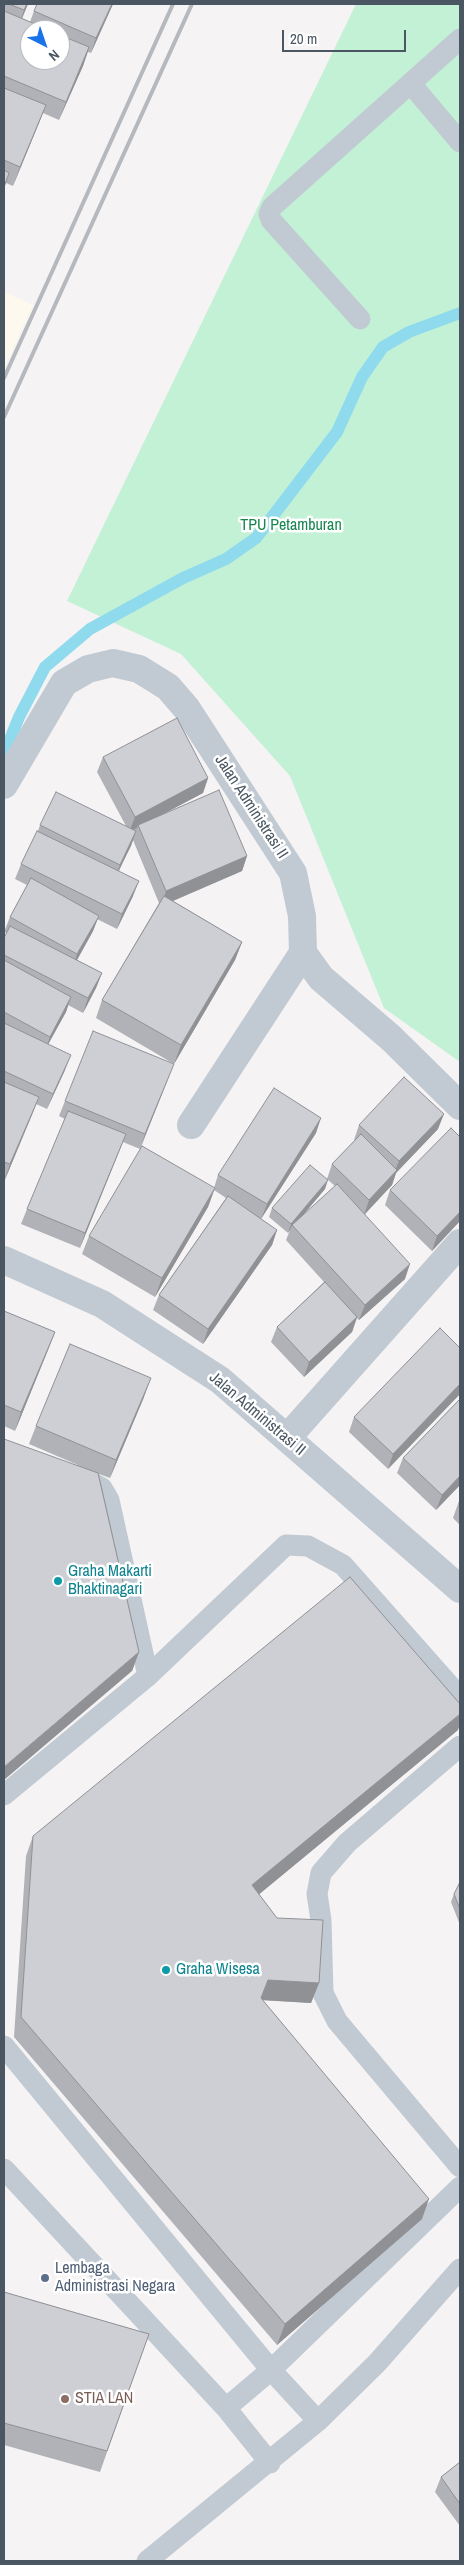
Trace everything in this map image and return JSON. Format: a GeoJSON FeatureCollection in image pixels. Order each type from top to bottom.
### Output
{"type":"FeatureCollection","features":[{"type":"Feature","properties":{"kind":"street","name":"Jalan Administrasi II"},"geometry":{"type":"LineString","coordinates":[[4,785],[64,683],[88,669],[113,663],[139,670],[168,687],[187,709],[293,873],[302,916],[303,953]]}},
{"type":"Feature","properties":{"kind":"street"},"geometry":{"type":"LineString","coordinates":[[191,1125],[303,953],[320,978],[391,1038],[460,1106]]}},
{"type":"Feature","properties":{"kind":"street"},"geometry":{"type":"LineString","coordinates":[[287,1438],[460,1243]]}},
{"type":"Feature","properties":{"kind":"street","name":"Jalan Administrasi II"},"geometry":{"type":"LineString","coordinates":[[4,1260],[110,1309],[220,1380],[460,1589]]}},
{"type":"Feature","properties":{"kind":"lane"},"geometry":{"type":"LineString","coordinates":[[360,320],[271,220],[269,214],[272,208],[460,39]]}},
{"type":"Feature","properties":{"kind":"lane"},"geometry":{"type":"LineString","coordinates":[[411,84],[460,142]]}},
{"type":"Feature","properties":{"kind":"lane"},"geometry":{"type":"LineString","coordinates":[[58,1468],[102,1488],[109,1500],[148,1676]]}},
{"type":"Feature","properties":{"kind":"lane"},"geometry":{"type":"LineString","coordinates":[[4,1795],[148,1676],[286,1546],[308,1546],[344,1564],[460,1697]]}},
{"type":"Feature","properties":{"kind":"lane"},"geometry":{"type":"LineString","coordinates":[[460,1746],[347,1843],[321,1873],[317,1894],[321,1920],[322,1993],[337,2021],[460,2166]]}},
{"type":"Feature","properties":{"kind":"lane"},"geometry":{"type":"LineString","coordinates":[[4,2046],[271,2370],[318,2421]]}},
{"type":"Feature","properties":{"kind":"lane"},"geometry":{"type":"LineString","coordinates":[[4,2168],[226,2408],[270,2463]]}},
{"type":"Feature","properties":{"kind":"lane"},"geometry":{"type":"LineString","coordinates":[[226,2408],[271,2370],[460,2188]]}},
{"type":"Feature","properties":{"kind":"lane"},"geometry":{"type":"LineString","coordinates":[[147,2561],[270,2463],[318,2421],[377,2363],[460,2269]]}},
{"type":"Feature","properties":{"kind":"shaded area"},"geometry":{"type":"Polygon","coordinates":[[[4,292],[33,305],[4,368],[4,292]]]}},
{"type":"Feature","properties":{"kind":"green space","name":"TPU Petamburan"},"geometry":{"type":"Polygon","coordinates":[[[356,4],[460,4],[460,1062],[384,1008],[290,776],[181,654],[67,601],[356,4]]]}},
{"type":"Feature","properties":{"kind":"building"},"geometry":{"type":"Polygon","coordinates":[[[9,4],[27,4],[24,10],[9,4]]]}},
{"type":"Feature","properties":{"kind":"building"},"geometry":{"type":"Polygon","coordinates":[[[37,4],[112,4],[96,38],[70,27],[70,20],[55,20],[34,11],[37,4]]]}},
{"type":"Feature","properties":{"kind":"building"},"geometry":{"type":"Polygon","coordinates":[[[4,11],[25,20],[20,20],[20,70],[70,70],[70,39],[89,47],[66,102],[4,76],[4,11]]]}},
{"type":"Feature","properties":{"kind":"building"},"geometry":{"type":"Polygon","coordinates":[[[4,88],[46,105],[20,167],[4,160],[4,88]]]}},
{"type":"Feature","properties":{"kind":"building"},"geometry":{"type":"Polygon","coordinates":[[[4,170],[9,173],[4,187],[4,170]]]}},
{"type":"Feature","properties":{"kind":"building"},"geometry":{"type":"Polygon","coordinates":[[[177,718],[208,778],[135,817],[103,757],[177,718]]]}},
{"type":"Feature","properties":{"kind":"building"},"geometry":{"type":"Polygon","coordinates":[[[219,790],[247,856],[166,891],[138,825],[219,790]]]}},
{"type":"Feature","properties":{"kind":"building"},"geometry":{"type":"Polygon","coordinates":[[[56,792],[136,831],[120,865],[40,825],[56,792]]]}},
{"type":"Feature","properties":{"kind":"building"},"geometry":{"type":"Polygon","coordinates":[[[37,831],[139,881],[122,914],[21,864],[37,831]]]}},
{"type":"Feature","properties":{"kind":"building"},"geometry":{"type":"Polygon","coordinates":[[[31,878],[99,916],[77,954],[10,917],[31,878]]]}},
{"type":"Feature","properties":{"kind":"building"},"geometry":{"type":"Polygon","coordinates":[[[164,896],[242,942],[181,1045],[102,1000],[164,896]]]}},
{"type":"Feature","properties":{"kind":"building"},"geometry":{"type":"Polygon","coordinates":[[[10,926],[102,973],[88,998],[4,955],[4,938],[10,926]]]}},
{"type":"Feature","properties":{"kind":"building"},"geometry":{"type":"Polygon","coordinates":[[[4,960],[71,997],[50,1037],[4,1012],[4,960]]]}},
{"type":"Feature","properties":{"kind":"building"},"geometry":{"type":"Polygon","coordinates":[[[4,1023],[71,1055],[53,1094],[4,1071],[4,1023]]]}},
{"type":"Feature","properties":{"kind":"building"},"geometry":{"type":"Polygon","coordinates":[[[93,1031],[174,1064],[145,1134],[65,1101],[93,1031]]]}},
{"type":"Feature","properties":{"kind":"building"},"geometry":{"type":"Polygon","coordinates":[[[404,1077],[444,1114],[399,1161],[359,1125],[404,1077]]]}},
{"type":"Feature","properties":{"kind":"building"},"geometry":{"type":"Polygon","coordinates":[[[4,1082],[39,1097],[10,1164],[4,1162],[4,1082]]]}},
{"type":"Feature","properties":{"kind":"building"},"geometry":{"type":"Polygon","coordinates":[[[274,1088],[321,1118],[267,1204],[218,1175],[274,1088]]]}},
{"type":"Feature","properties":{"kind":"building"},"geometry":{"type":"Polygon","coordinates":[[[68,1111],[126,1134],[85,1233],[27,1209],[68,1111]]]}},
{"type":"Feature","properties":{"kind":"building"},"geometry":{"type":"Polygon","coordinates":[[[451,1128],[460,1137],[460,1212],[437,1236],[390,1190],[451,1128]]]}},
{"type":"Feature","properties":{"kind":"building"},"geometry":{"type":"Polygon","coordinates":[[[361,1134],[397,1170],[369,1200],[332,1164],[361,1134]]]}},
{"type":"Feature","properties":{"kind":"building"},"geometry":{"type":"Polygon","coordinates":[[[142,1146],[215,1188],[162,1278],[89,1236],[142,1146]]]}},
{"type":"Feature","properties":{"kind":"building"},"geometry":{"type":"Polygon","coordinates":[[[310,1165],[328,1180],[291,1224],[272,1208],[310,1165]]]}},
{"type":"Feature","properties":{"kind":"building"},"geometry":{"type":"Polygon","coordinates":[[[337,1184],[410,1264],[365,1305],[292,1225],[337,1184]]]}},
{"type":"Feature","properties":{"kind":"building"},"geometry":{"type":"Polygon","coordinates":[[[228,1196],[277,1230],[208,1329],[159,1295],[228,1196]]]}},
{"type":"Feature","properties":{"kind":"building"},"geometry":{"type":"Polygon","coordinates":[[[325,1282],[357,1317],[309,1362],[277,1327],[325,1282]]]}},
{"type":"Feature","properties":{"kind":"building"},"geometry":{"type":"Polygon","coordinates":[[[4,1311],[55,1332],[21,1412],[4,1405],[4,1311]]]}},
{"type":"Feature","properties":{"kind":"building"},"geometry":{"type":"Polygon","coordinates":[[[440,1328],[460,1348],[460,1384],[393,1454],[354,1417],[440,1328]]]}},
{"type":"Feature","properties":{"kind":"building"},"geometry":{"type":"Polygon","coordinates":[[[70,1344],[151,1378],[116,1460],[36,1426],[70,1344]]]}},
{"type":"Feature","properties":{"kind":"building"},"geometry":{"type":"Polygon","coordinates":[[[460,1399],[460,1476],[442,1495],[403,1458],[460,1399]]]}},
{"type":"Feature","properties":{"kind":"building","name":"Graha Makarti Bhaktinagari"},"geometry":{"type":"Polygon","coordinates":[[[4,1439],[98,1473],[139,1652],[4,1767],[4,1439]]]}},
{"type":"Feature","properties":{"kind":"building","name":"Graha Wisesa"},"geometry":{"type":"Polygon","coordinates":[[[350,1577],[460,1704],[460,1714],[252,1885],[277,1918],[323,1920],[319,1983],[268,1980],[261,1998],[429,2199],[285,2324],[21,2017],[33,1836],[350,1577]]]}},
{"type":"Feature","properties":{"kind":"building"},"geometry":{"type":"Polygon","coordinates":[[[460,1882],[460,1909],[454,1894],[460,1882]]]}},
{"type":"Feature","properties":{"kind":"building","name":"STIA LAN"},"geometry":{"type":"Polygon","coordinates":[[[4,2292],[149,2334],[107,2451],[4,2423],[4,2292]]]}},
{"type":"Feature","properties":{"kind":"building"},"geometry":{"type":"Polygon","coordinates":[[[460,2462],[460,2504],[441,2477],[460,2462]]]}},
{"type":"Feature","properties":{"kind":"waterway"},"geometry":{"type":"LineString","coordinates":[[5,752],[19,717],[45,667],[90,629],[183,578],[226,559],[256,538],[337,432],[362,377],[383,347],[409,332],[460,313]]}},
{"type":"Feature","properties":{"kind":"railway"},"geometry":{"type":"LineString","coordinates":[[4,378],[173,4]]}},
{"type":"Feature","properties":{"kind":"railway"},"geometry":{"type":"LineString","coordinates":[[4,417],[192,4]]}},
{"type":"Feature","properties":{"kind":"place","name":"Graha Makarti Bhaktinagari"},"geometry":{"type":"Point","coordinates":[58,1581]}},
{"type":"Feature","properties":{"kind":"place","name":"Graha Wisesa"},"geometry":{"type":"Point","coordinates":[166,1970]}},
{"type":"Feature","properties":{"kind":"place","name":"Lembaga Administrasi Negara"},"geometry":{"type":"Point","coordinates":[45,2278]}},
{"type":"Feature","properties":{"kind":"place","name":"STIA LAN"},"geometry":{"type":"Point","coordinates":[65,2399]}}]}
